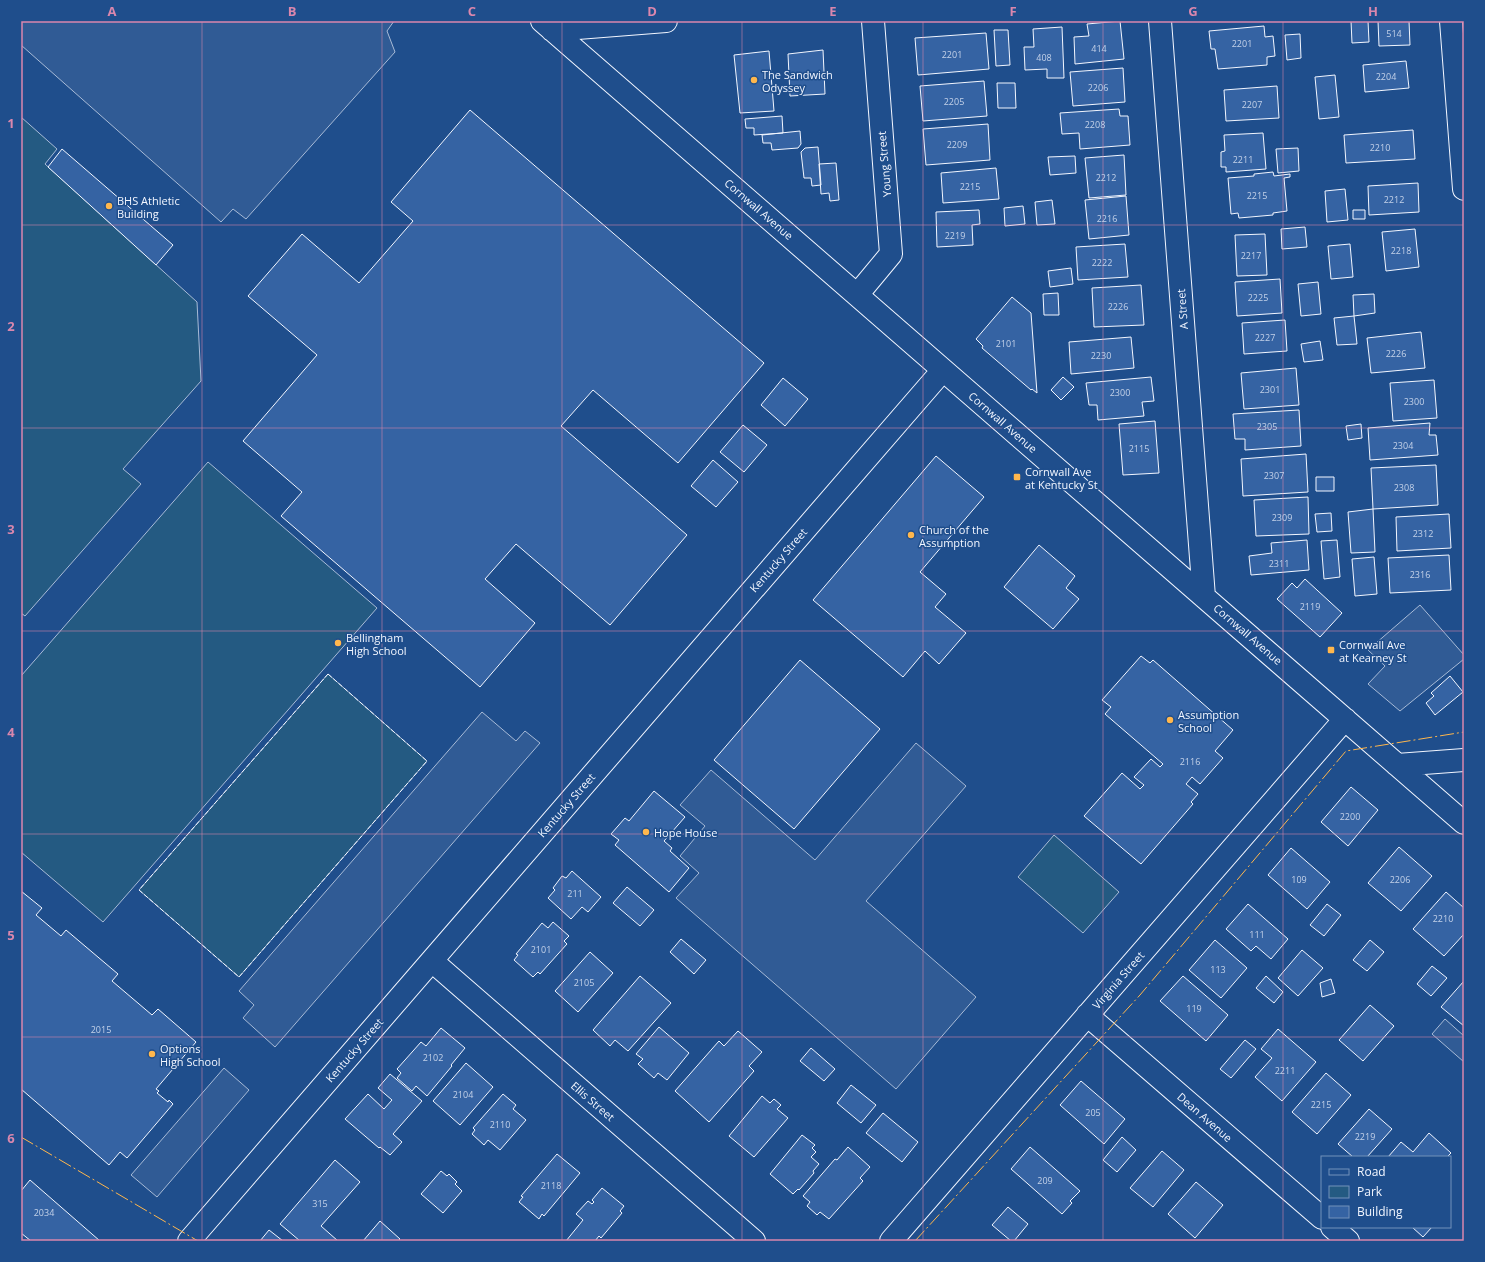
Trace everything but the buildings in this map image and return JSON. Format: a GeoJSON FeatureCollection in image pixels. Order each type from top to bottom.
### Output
{"type":"FeatureCollection","features":[{"type":"Feature","properties":{"kind":"street"},"geometry":{"type":"LineString","coordinates":[[550,24],[666,21]]}},
{"type":"Feature","properties":{"kind":"street","name":"Young Street"},"geometry":{"type":"LineString","coordinates":[[857,295],[891,254],[873,21]]}},
{"type":"Feature","properties":{"kind":"street","name":"A Street"},"geometry":{"type":"LineString","coordinates":[[1160,21],[1204,597]]}},
{"type":"Feature","properties":{"kind":"street"},"geometry":{"type":"LineString","coordinates":[[1451,21],[1464,189]]}},
{"type":"Feature","properties":{"kind":"street","name":"Cornwall Avenue"},"geometry":{"type":"LineString","coordinates":[[550,24],[857,295],[1464,823]]}},
{"type":"Feature","properties":{"kind":"street","name":"Kentucky Street"},"geometry":{"type":"LineString","coordinates":[[189,1241],[943,370]]}},
{"type":"Feature","properties":{"kind":"street","name":"Virginia Street"},"geometry":{"type":"LineString","coordinates":[[891,1241],[1344,719]]}},
{"type":"Feature","properties":{"kind":"street"},"geometry":{"type":"LineString","coordinates":[[1397,765],[1464,760]]}},
{"type":"Feature","properties":{"kind":"street","name":"Ellis Street"},"geometry":{"type":"LineString","coordinates":[[432,960],[754,1241]]}},
{"type":"Feature","properties":{"kind":"street","name":"Dean Avenue"},"geometry":{"type":"LineString","coordinates":[[1087,1015],[1321,1217]]}},
{"type":"Feature","properties":{"kind":"street"},"geometry":{"type":"LineString","coordinates":[[1333,1228],[1348,1241]]}},
{"type":"Feature","properties":{"kind":"green space"},"geometry":{"type":"Polygon","coordinates":[[[21,117],[57,149],[45,164],[197,302],[201,381],[123,469],[141,484],[25,616],[21,613],[21,117]]]}},
{"type":"Feature","properties":{"kind":"green space"},"geometry":{"type":"Polygon","coordinates":[[[208,462],[377,608],[103,922],[21,852],[21,676],[208,462]]]}},
{"type":"Feature","properties":{"kind":"green space"},"geometry":{"type":"Polygon","coordinates":[[[328,674],[427,761],[239,977],[139,890],[328,674]]]}},
{"type":"Feature","properties":{"kind":"green space"},"geometry":{"type":"Polygon","coordinates":[[[1054,835],[1119,892],[1083,933],[1018,877],[1054,835]]]}},
{"type":"Feature","properties":{"kind":"shaded area"},"geometry":{"type":"Polygon","coordinates":[[[21,21],[394,21],[387,31],[395,52],[246,219],[233,209],[221,222],[21,45],[21,21]]]}},
{"type":"Feature","properties":{"kind":"shaded area"},"geometry":{"type":"Polygon","coordinates":[[[1420,605],[1464,655],[1464,659],[1400,711],[1368,684],[1385,666],[1368,650],[1420,605]]]}},
{"type":"Feature","properties":{"kind":"shaded area"},"geometry":{"type":"Polygon","coordinates":[[[482,712],[516,741],[525,731],[540,743],[275,1047],[243,1018],[254,1005],[239,991],[482,712]]]}},
{"type":"Feature","properties":{"kind":"shaded area"},"geometry":{"type":"Polygon","coordinates":[[[916,743],[966,786],[866,901],[976,997],[896,1089],[676,898],[699,873],[680,856],[705,826],[680,805],[711,770],[815,860],[916,743]]]}},
{"type":"Feature","properties":{"kind":"shaded area"},"geometry":{"type":"Polygon","coordinates":[[[1445,1019],[1464,1036],[1464,1062],[1432,1034],[1445,1019]]]}},
{"type":"Feature","properties":{"kind":"shaded area"},"geometry":{"type":"Polygon","coordinates":[[[224,1068],[249,1090],[157,1197],[131,1175],[224,1068]]]}},
{"type":"Feature","properties":{"kind":"fence"},"geometry":{"type":"LineString","coordinates":[[328,674],[427,761],[239,977],[139,890],[328,674]]}},
{"type":"Feature","properties":{"kind":"power"},"geometry":{"type":"LineString","coordinates":[[915,1241],[1140,995],[1346,751],[1464,732]]}},
{"type":"Feature","properties":{"kind":"power"},"geometry":{"type":"LineString","coordinates":[[21,1137],[198,1241]]}},
{"type":"Feature","properties":{"kind":"place","name":"The Sandwich Odyssey"},"geometry":{"type":"Point","coordinates":[754,80]}},
{"type":"Feature","properties":{"kind":"place","name":"BHS Athletic Building"},"geometry":{"type":"Point","coordinates":[109,206]}},
{"type":"Feature","properties":{"kind":"place","name":"Cornwall Ave at Kentucky St"},"geometry":{"type":"Point","coordinates":[1017,477]}},
{"type":"Feature","properties":{"kind":"place","name":"Church of the Assumption"},"geometry":{"type":"Point","coordinates":[911,535]}},
{"type":"Feature","properties":{"kind":"place","name":"Bellingham High School"},"geometry":{"type":"Point","coordinates":[338,643]}},
{"type":"Feature","properties":{"kind":"place","name":"Cornwall Ave at Kearney St"},"geometry":{"type":"Point","coordinates":[1331,650]}},
{"type":"Feature","properties":{"kind":"place","name":"Assumption School"},"geometry":{"type":"Point","coordinates":[1170,720]}},
{"type":"Feature","properties":{"kind":"place","name":"Hope House"},"geometry":{"type":"Point","coordinates":[646,832]}},
{"type":"Feature","properties":{"kind":"place","name":"Options High School"},"geometry":{"type":"Point","coordinates":[152,1054]}}]}
